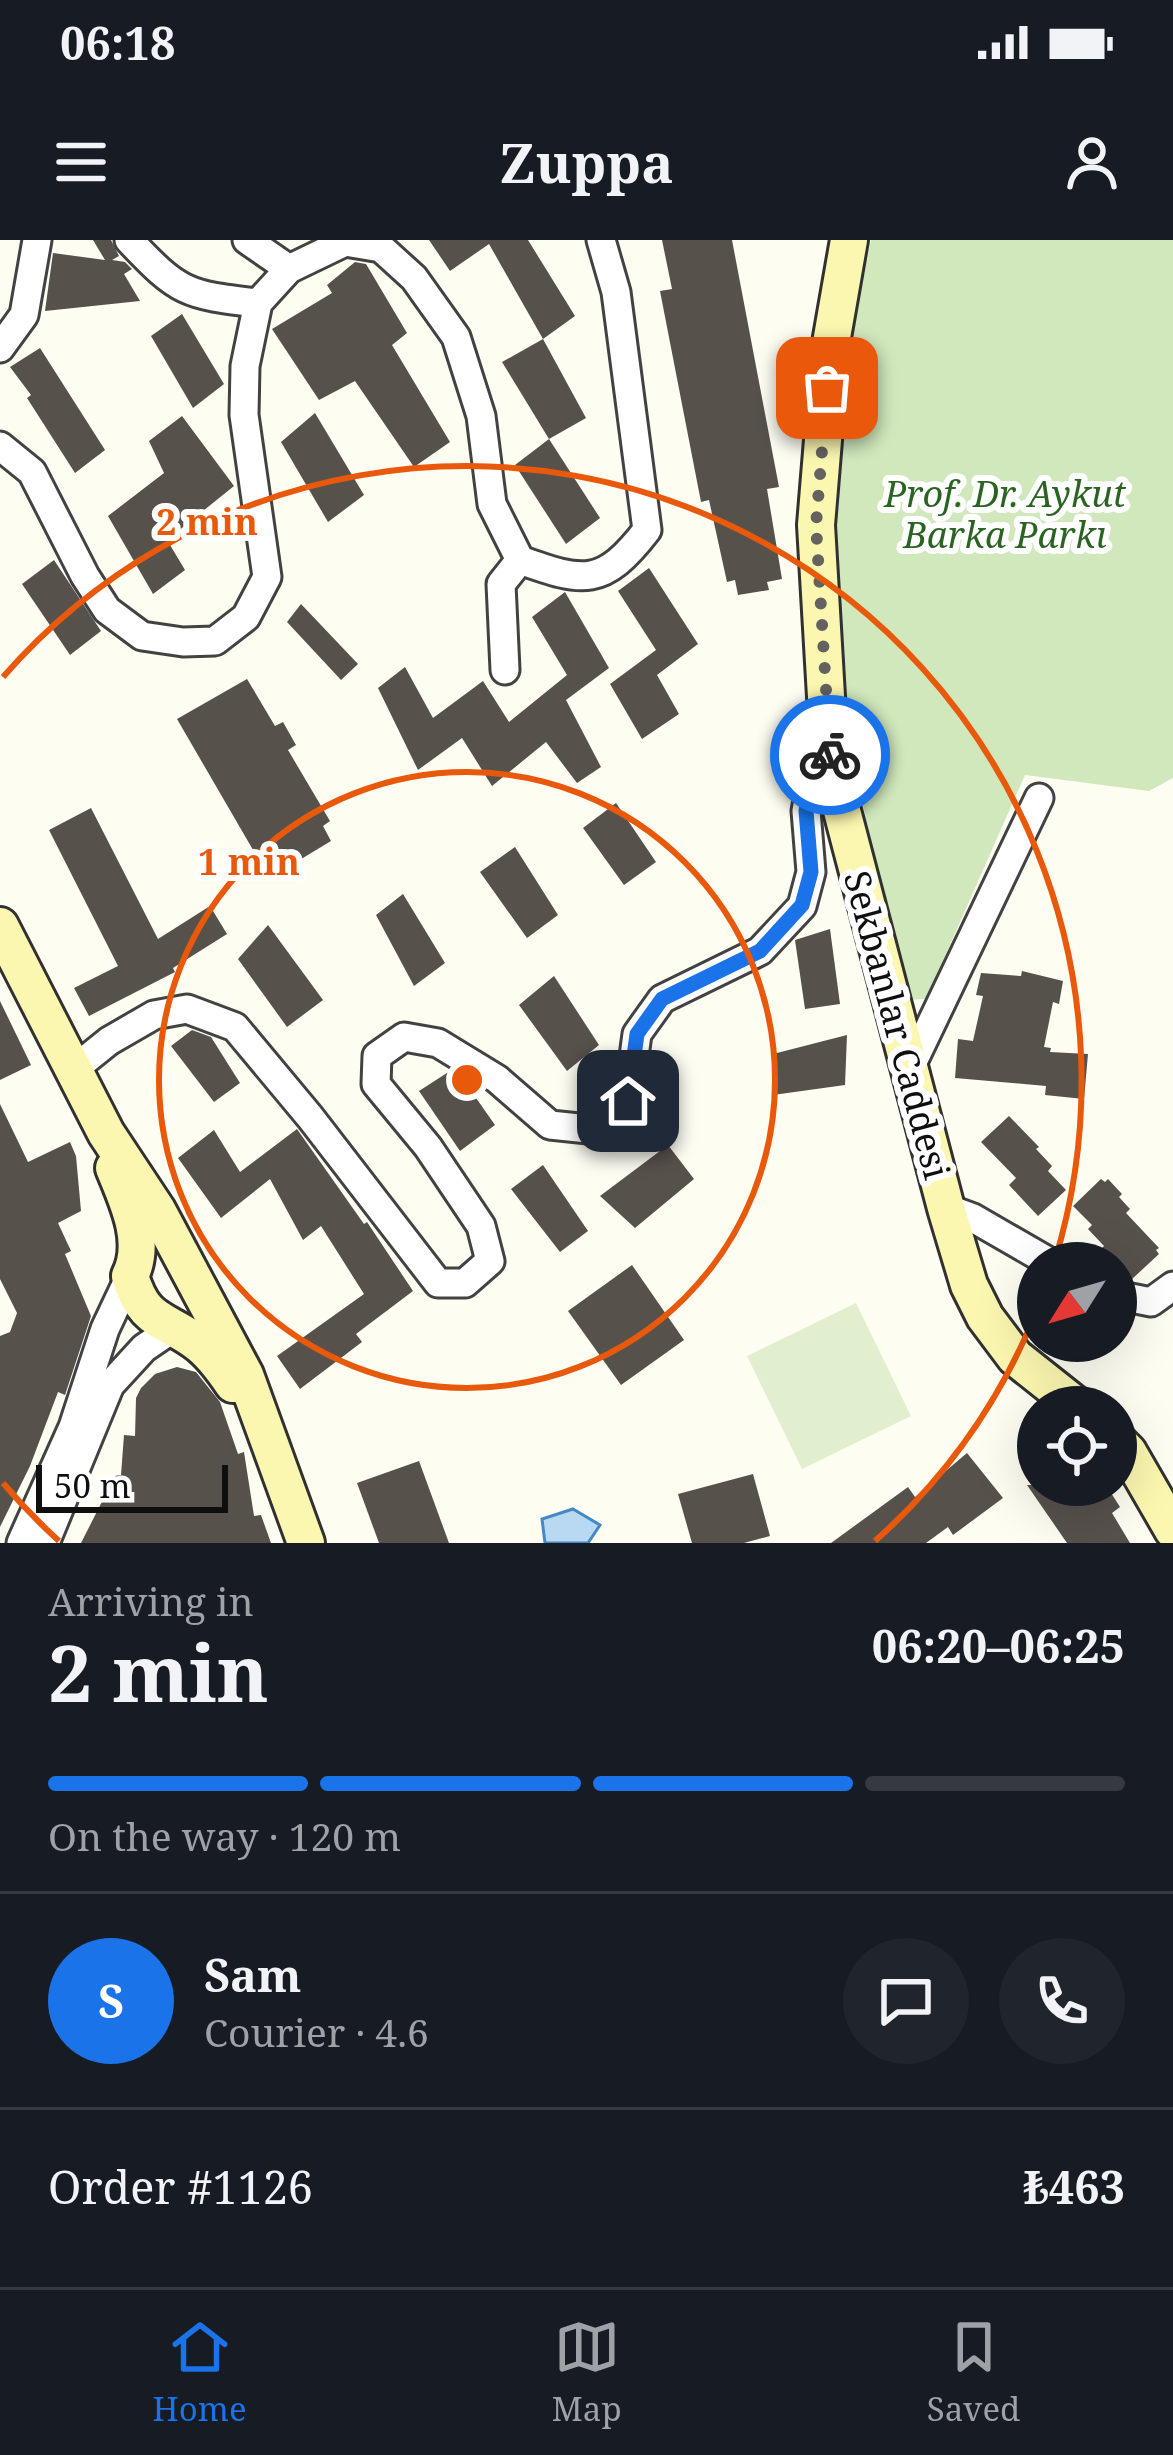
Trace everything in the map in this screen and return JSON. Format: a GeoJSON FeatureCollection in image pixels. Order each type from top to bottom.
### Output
{"type":"FeatureCollection","features":[{"type":"Feature","properties":{"kind":"main road","name":"Sekbanlar Caddesi"},"geometry":{"type":"LineString","coordinates":[[849,240],[831,343],[816,525],[830,765],[969,1285],[985,1317],[1015,1357],[1052,1386]]}},
{"type":"Feature","properties":{"kind":"main road"},"geometry":{"type":"LineString","coordinates":[[0,926],[106,1133],[146,1190],[247,1378],[307,1543]]}},
{"type":"Feature","properties":{"kind":"main road"},"geometry":{"type":"LineString","coordinates":[[106,1133],[107,1152],[127,1198],[138,1302],[156,1321],[195,1341],[219,1363],[263,1426]]}},
{"type":"Feature","properties":{"kind":"main road"},"geometry":{"type":"LineString","coordinates":[[134,1269],[159,1252],[184,1257]]}},
{"type":"Feature","properties":{"kind":"main road"},"geometry":{"type":"LineString","coordinates":[[172,1329],[198,1307],[202,1291]]}},
{"type":"Feature","properties":{"kind":"main road"},"geometry":{"type":"LineString","coordinates":[[1137,1468],[1173,1530]]}},
{"type":"Feature","properties":{"kind":"street"},"geometry":{"type":"LineString","coordinates":[[0,348],[24,315],[38,240]]}},
{"type":"Feature","properties":{"kind":"street"},"geometry":{"type":"LineString","coordinates":[[129,240],[160,273],[195,296],[257,302]]}},
{"type":"Feature","properties":{"kind":"street"},"geometry":{"type":"LineString","coordinates":[[247,240],[289,268]]}},
{"type":"Feature","properties":{"kind":"street"},"geometry":{"type":"LineString","coordinates":[[0,446],[32,472],[107,610],[142,636],[183,642],[215,640],[246,617],[267,577],[244,416],[245,366],[257,302],[289,268],[346,241],[381,248],[414,278],[456,337],[481,416],[492,504],[520,560],[573,579],[620,564],[647,530],[616,292],[601,240]]}},
{"type":"Feature","properties":{"kind":"street"},"geometry":{"type":"LineString","coordinates":[[505,670],[501,584],[520,560]]}},
{"type":"Feature","properties":{"kind":"street"},"geometry":{"type":"LineString","coordinates":[[73,1070],[109,1041],[154,1015],[187,1009],[235,1027],[438,1283],[465,1283],[490,1261],[481,1226],[428,1148],[376,1084],[377,1056],[404,1037],[438,1043],[497,1079],[550,1125],[598,1130],[628,1101],[637,1034],[662,999],[760,951],[802,905],[811,872],[806,811],[811,784],[830,765]]}},
{"type":"Feature","properties":{"kind":"street"},"geometry":{"type":"LineString","coordinates":[[910,1066],[1040,798]]}},
{"type":"Feature","properties":{"kind":"street"},"geometry":{"type":"LineString","coordinates":[[946,1208],[1017,1243]]}},
{"type":"Feature","properties":{"kind":"street"},"geometry":{"type":"LineString","coordinates":[[22,1543],[73,1426],[105,1330],[134,1269]]}},
{"type":"Feature","properties":{"kind":"street"},"geometry":{"type":"LineString","coordinates":[[1137,1299],[1151,1302],[1173,1286]]}},
{"type":"Feature","properties":{"kind":"street"},"geometry":{"type":"LineString","coordinates":[[44,1543],[110,1385],[144,1348],[172,1329]]}},
{"type":"Feature","properties":{"kind":"green space","name":"Prof. Dr. Aykut Barka Parkı"},"geometry":{"type":"Polygon","coordinates":[[[871,240],[1173,240],[1173,778],[1149,791],[1025,775],[926,999],[905,1000],[889,930],[860,791],[833,582],[834,438],[871,240]]]}},
{"type":"Feature","properties":{"kind":"green space"},"geometry":{"type":"Polygon","coordinates":[[[856,1303],[911,1416],[802,1469],[747,1356],[856,1303]]]}},
{"type":"Feature","properties":{"kind":"water"},"geometry":{"type":"Polygon","coordinates":[[[573,1509],[600,1525],[588,1543],[545,1543],[542,1519],[573,1509]]]}},
{"type":"Feature","properties":{"kind":"building"},"geometry":{"type":"Polygon","coordinates":[[[93,240],[111,240],[119,256],[112,260],[132,269],[124,274],[140,301],[45,311],[53,253],[105,260],[93,240]]]}},
{"type":"Feature","properties":{"kind":"building"},"geometry":{"type":"Polygon","coordinates":[[[429,240],[528,240],[575,316],[543,339],[489,244],[450,271],[429,240]]]}},
{"type":"Feature","properties":{"kind":"building"},"geometry":{"type":"Polygon","coordinates":[[[662,240],[732,240],[779,487],[767,489],[782,579],[767,582],[769,590],[738,595],[735,580],[727,582],[709,500],[701,502],[660,291],[672,289],[662,240]]]}},
{"type":"Feature","properties":{"kind":"building"},"geometry":{"type":"Polygon","coordinates":[[[355,262],[366,264],[407,333],[392,345],[450,442],[414,467],[355,381],[319,400],[272,329],[332,293],[327,285],[355,262]]]}},
{"type":"Feature","properties":{"kind":"building"},"geometry":{"type":"Polygon","coordinates":[[[182,314],[224,384],[193,408],[151,336],[182,314]]]}},
{"type":"Feature","properties":{"kind":"building"},"geometry":{"type":"Polygon","coordinates":[[[543,339],[586,418],[549,439],[502,362],[543,339]]]}},
{"type":"Feature","properties":{"kind":"building"},"geometry":{"type":"Polygon","coordinates":[[[40,348],[105,450],[75,473],[10,367],[40,348]]]}},
{"type":"Feature","properties":{"kind":"building"},"geometry":{"type":"Polygon","coordinates":[[[315,413],[364,495],[328,522],[281,442],[315,413]]]}},
{"type":"Feature","properties":{"kind":"building"},"geometry":{"type":"Polygon","coordinates":[[[182,416],[234,486],[167,540],[185,570],[153,594],[108,516],[164,473],[149,441],[182,416]]]}},
{"type":"Feature","properties":{"kind":"building"},"geometry":{"type":"Polygon","coordinates":[[[549,439],[600,518],[566,544],[515,465],[549,439]]]}},
{"type":"Feature","properties":{"kind":"building"},"geometry":{"type":"Polygon","coordinates":[[[54,560],[101,631],[70,655],[22,584],[54,560]]]}},
{"type":"Feature","properties":{"kind":"building"},"geometry":{"type":"Polygon","coordinates":[[[649,568],[698,644],[657,675],[679,714],[642,739],[610,684],[656,650],[618,591],[649,568]]]}},
{"type":"Feature","properties":{"kind":"building"},"geometry":{"type":"Polygon","coordinates":[[[565,592],[609,668],[566,700],[601,767],[577,783],[546,742],[492,786],[462,738],[418,770],[378,688],[405,667],[433,718],[483,681],[509,722],[567,675],[532,617],[565,592]]]}},
{"type":"Feature","properties":{"kind":"building"},"geometry":{"type":"Polygon","coordinates":[[[301,604],[358,664],[341,680],[287,622],[301,604]]]}},
{"type":"Feature","properties":{"kind":"building"},"geometry":{"type":"Polygon","coordinates":[[[247,679],[275,726],[283,722],[296,745],[288,750],[330,821],[323,826],[331,841],[278,873],[268,858],[260,862],[177,719],[247,679]]]}},
{"type":"Feature","properties":{"kind":"building"},"geometry":{"type":"Polygon","coordinates":[[[616,803],[656,862],[624,885],[583,828],[616,803]]]}},
{"type":"Feature","properties":{"kind":"building"},"geometry":{"type":"Polygon","coordinates":[[[91,808],[158,939],[210,906],[227,934],[173,968],[175,972],[89,1016],[74,988],[118,966],[49,830],[91,808]]]}},
{"type":"Feature","properties":{"kind":"building"},"geometry":{"type":"Polygon","coordinates":[[[515,847],[558,915],[527,938],[480,872],[515,847]]]}},
{"type":"Feature","properties":{"kind":"building"},"geometry":{"type":"Polygon","coordinates":[[[403,894],[445,963],[414,986],[376,915],[403,894]]]}},
{"type":"Feature","properties":{"kind":"building"},"geometry":{"type":"Polygon","coordinates":[[[268,925],[323,1000],[287,1027],[238,959],[268,925]]]}},
{"type":"Feature","properties":{"kind":"building"},"geometry":{"type":"Polygon","coordinates":[[[830,929],[840,1004],[805,1009],[795,940],[830,929]]]}},
{"type":"Feature","properties":{"kind":"building"},"geometry":{"type":"Polygon","coordinates":[[[1022,971],[1063,981],[1059,1004],[1053,1002],[1044,1047],[1051,1048],[1050,1052],[1088,1054],[1084,1099],[1045,1095],[1046,1086],[955,1078],[958,1039],[973,1041],[983,996],[976,995],[981,973],[1021,976],[1022,971]]]}},
{"type":"Feature","properties":{"kind":"building"},"geometry":{"type":"Polygon","coordinates":[[[554,976],[599,1045],[567,1071],[519,1005],[554,976]]]}},
{"type":"Feature","properties":{"kind":"building"},"geometry":{"type":"Polygon","coordinates":[[[0,1001],[31,1065],[0,1080],[0,1001]]]}},
{"type":"Feature","properties":{"kind":"building"},"geometry":{"type":"Polygon","coordinates":[[[192,1030],[211,1037],[240,1083],[214,1102],[171,1046],[192,1030]]]}},
{"type":"Feature","properties":{"kind":"building"},"geometry":{"type":"Polygon","coordinates":[[[847,1035],[845,1085],[773,1095],[773,1054],[847,1035]]]}},
{"type":"Feature","properties":{"kind":"building"},"geometry":{"type":"Polygon","coordinates":[[[450,1071],[462,1078],[495,1125],[460,1151],[419,1091],[450,1071]]]}},
{"type":"Feature","properties":{"kind":"building"},"geometry":{"type":"Polygon","coordinates":[[[0,1104],[28,1162],[70,1142],[76,1156],[81,1211],[58,1223],[71,1251],[65,1254],[91,1316],[65,1395],[58,1392],[0,1527],[0,1336],[10,1332],[17,1313],[0,1279],[0,1104]]]}},
{"type":"Feature","properties":{"kind":"building"},"geometry":{"type":"Polygon","coordinates":[[[1009,1116],[1039,1147],[1036,1149],[1052,1166],[1048,1171],[1066,1190],[1038,1216],[1009,1185],[1016,1178],[981,1142],[1009,1116]]]}},
{"type":"Feature","properties":{"kind":"building"},"geometry":{"type":"Polygon","coordinates":[[[297,1129],[413,1291],[356,1334],[362,1342],[300,1389],[277,1356],[364,1294],[321,1226],[303,1240],[270,1179],[221,1218],[178,1158],[214,1130],[240,1172],[297,1129]]]}},
{"type":"Feature","properties":{"kind":"building"},"geometry":{"type":"Polygon","coordinates":[[[668,1145],[694,1179],[635,1228],[600,1196],[668,1145]]]}},
{"type":"Feature","properties":{"kind":"building"},"geometry":{"type":"Polygon","coordinates":[[[543,1165],[588,1231],[560,1252],[511,1189],[543,1165]]]}},
{"type":"Feature","properties":{"kind":"building"},"geometry":{"type":"Polygon","coordinates":[[[1101,1179],[1108,1179],[1130,1209],[1126,1213],[1159,1248],[1159,1254],[1137,1274],[1137,1242],[1100,1242],[1088,1229],[1092,1225],[1073,1206],[1101,1179]]]}},
{"type":"Feature","properties":{"kind":"building"},"geometry":{"type":"Polygon","coordinates":[[[632,1265],[684,1340],[621,1385],[568,1311],[632,1265]]]}},
{"type":"Feature","properties":{"kind":"building"},"geometry":{"type":"Polygon","coordinates":[[[177,1367],[196,1372],[220,1402],[238,1454],[244,1452],[254,1516],[261,1515],[271,1543],[81,1543],[115,1476],[121,1475],[124,1435],[135,1436],[136,1398],[141,1388],[155,1374],[177,1367]]]}},
{"type":"Feature","properties":{"kind":"building"},"geometry":{"type":"Polygon","coordinates":[[[967,1453],[1003,1498],[953,1535],[948,1527],[926,1543],[831,1543],[908,1487],[915,1497],[967,1453]]]}},
{"type":"Feature","properties":{"kind":"building"},"geometry":{"type":"Polygon","coordinates":[[[419,1461],[449,1543],[379,1543],[357,1483],[419,1461]]]}},
{"type":"Feature","properties":{"kind":"building"},"geometry":{"type":"Polygon","coordinates":[[[753,1474],[770,1536],[744,1543],[692,1543],[678,1494],[753,1474]]]}},
{"type":"Feature","properties":{"kind":"building"},"geometry":{"type":"Polygon","coordinates":[[[1041,1506],[1119,1506],[1112,1513],[1130,1543],[1067,1543],[1041,1506]]]}},
{"type":"Feature","properties":{"kind":"way so far"},"geometry":{"type":"LineString","coordinates":[[827,388],[816,525],[830,755]]}},
{"type":"Feature","properties":{"kind":"route"},"geometry":{"type":"LineString","coordinates":[[628,1101],[637,1034],[662,999],[760,951],[802,905],[811,872],[806,811],[811,784],[830,765],[830,755]]}}]}
